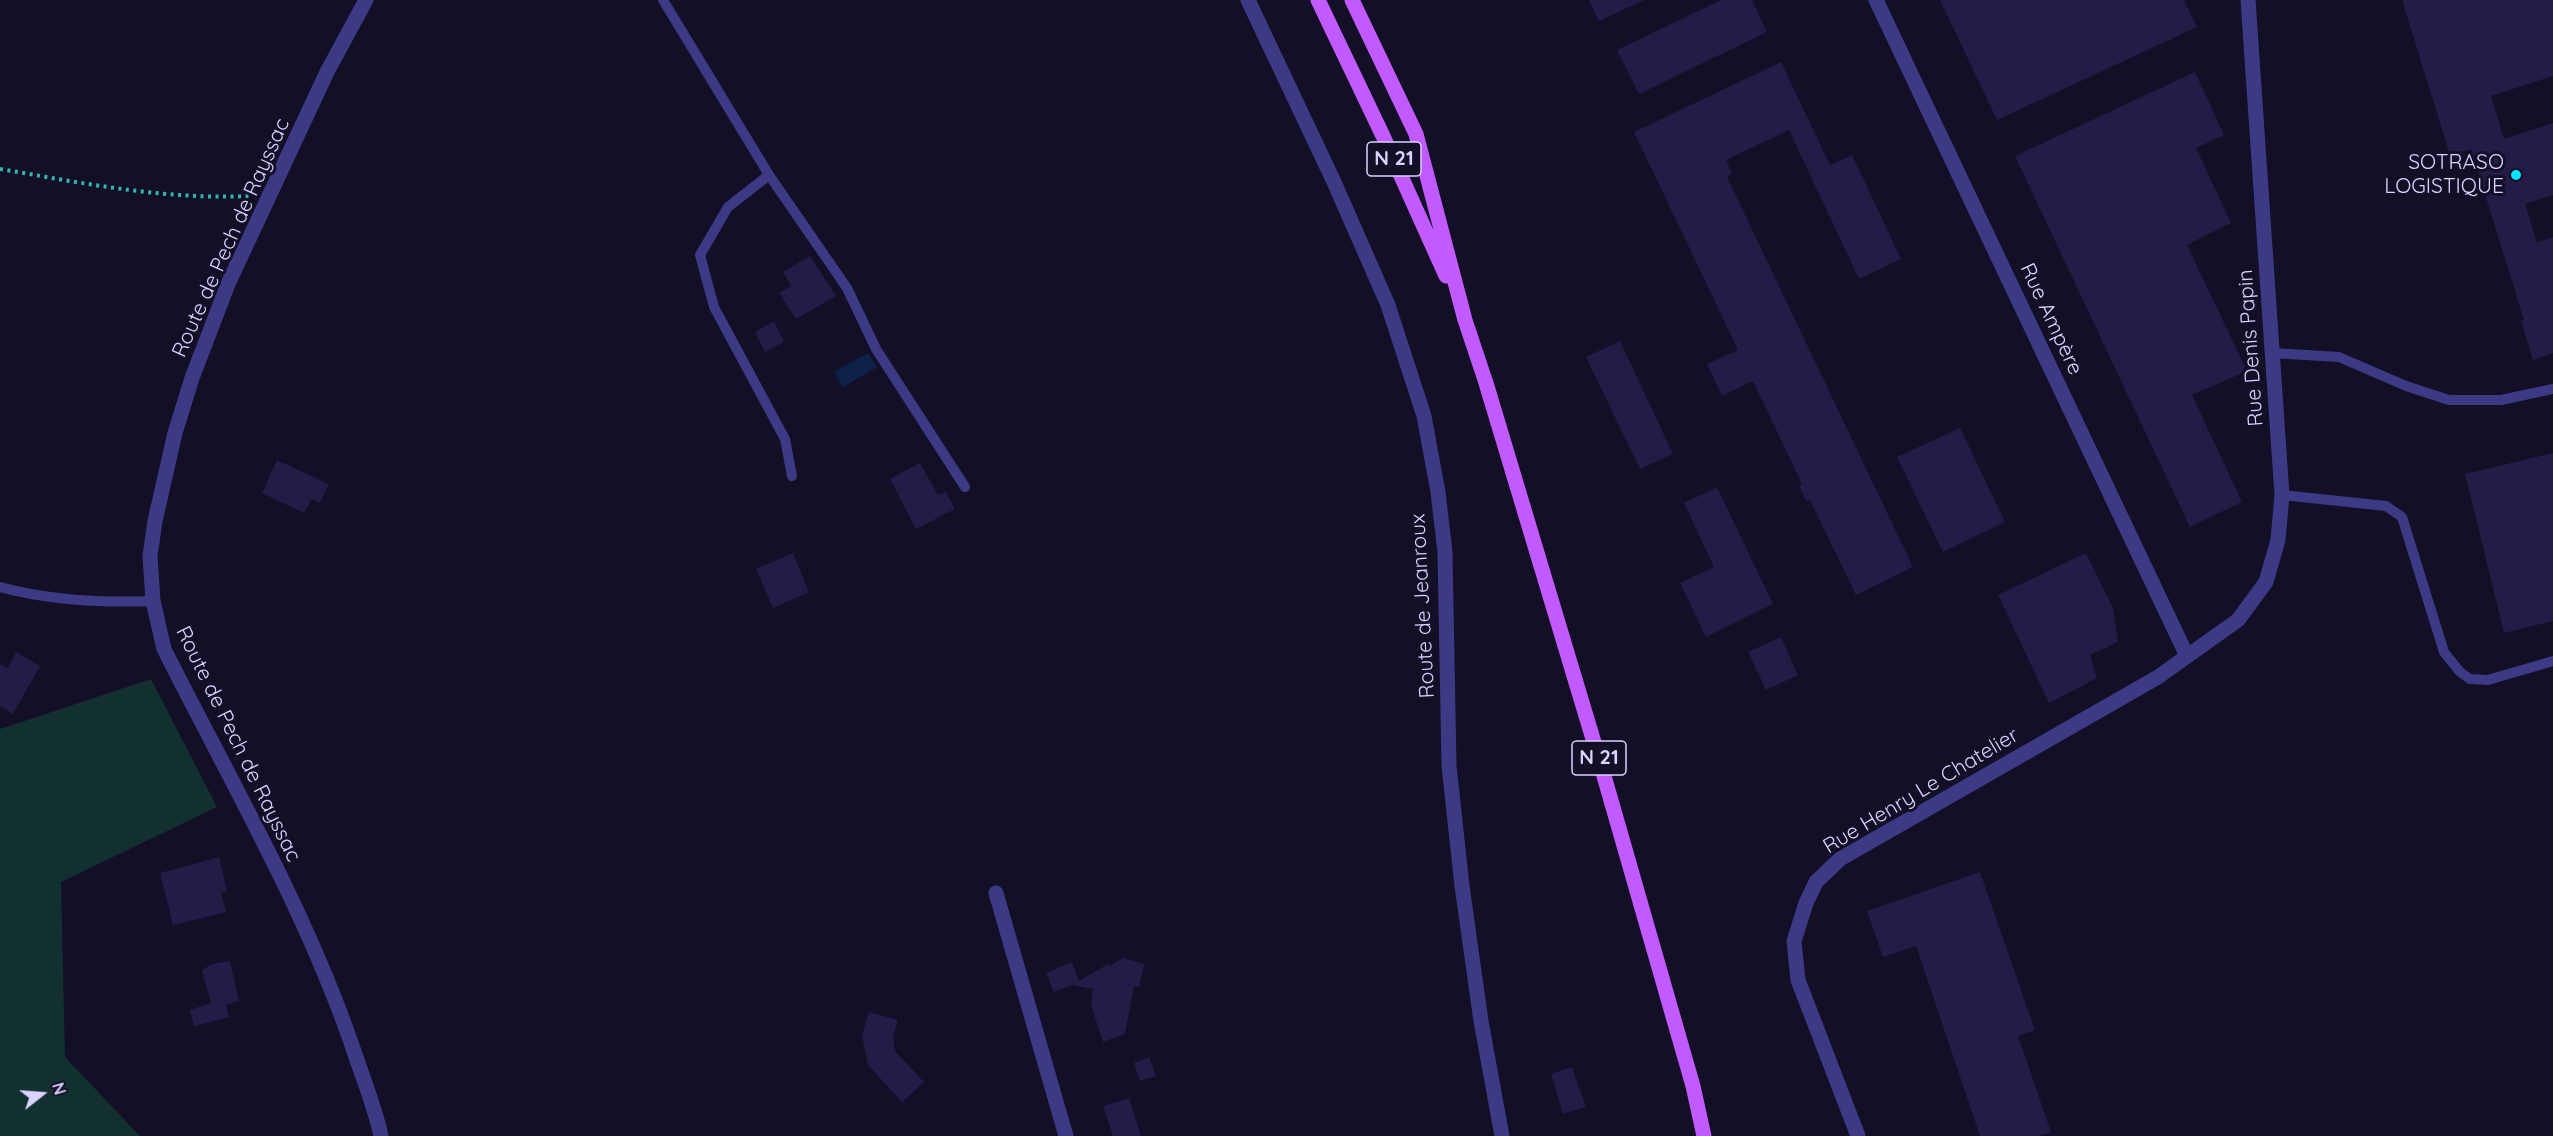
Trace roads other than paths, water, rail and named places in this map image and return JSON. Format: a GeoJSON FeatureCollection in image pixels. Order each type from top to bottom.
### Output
{"type":"FeatureCollection","features":[{"type":"Feature","properties":{"kind":"main road","name":"N 21"},"geometry":{"type":"LineString","coordinates":[[1318,0],[1383,136],[1465,320]]}},
{"type":"Feature","properties":{"kind":"main road","name":"N 21"},"geometry":{"type":"LineString","coordinates":[[1352,0],[1416,134],[1465,320],[1605,780],[1693,1086],[1704,1136]]}},
{"type":"Feature","properties":{"kind":"street","name":"Route de Pech de Rayssac"},"geometry":{"type":"LineString","coordinates":[[366,0],[327,72],[228,284],[192,378],[176,433],[155,521],[150,556],[153,601],[164,649],[304,924],[336,999],[376,1115],[381,1136]]}},
{"type":"Feature","properties":{"kind":"street","name":"Route de Jeanroux"},"geometry":{"type":"LineString","coordinates":[[1248,0],[1334,182],[1388,305],[1424,416],[1438,492],[1445,552],[1449,766],[1462,886],[1481,1021],[1502,1136]]}},
{"type":"Feature","properties":{"kind":"street","name":"Rue Ampère"},"geometry":{"type":"LineString","coordinates":[[1876,0],[2187,656]]}},
{"type":"Feature","properties":{"kind":"street","name":"Rue Denis Papin"},"geometry":{"type":"LineString","coordinates":[[2187,656],[2238,620],[2266,582],[2278,540],[2282,495],[2248,0]]}},
{"type":"Feature","properties":{"kind":"street","name":"Rue Henry Le Chatelier"},"geometry":{"type":"LineString","coordinates":[[1858,1136],[1798,980],[1794,941],[1806,903],[1816,882],[1840,859],[2158,677],[2187,656]]}},
{"type":"Feature","properties":{"kind":"street"},"geometry":{"type":"LineString","coordinates":[[996,893],[1066,1136]]}},
{"type":"Feature","properties":{"kind":"lane"},"geometry":{"type":"LineString","coordinates":[[663,0],[769,175],[847,288],[876,349],[965,487]]}},
{"type":"Feature","properties":{"kind":"lane"},"geometry":{"type":"LineString","coordinates":[[769,175],[728,207],[700,255],[714,306],[785,439],[792,476]]}},
{"type":"Feature","properties":{"kind":"lane"},"geometry":{"type":"LineString","coordinates":[[2272,353],[2340,357],[2406,387],[2449,400],[2501,400],[2553,389]]}},
{"type":"Feature","properties":{"kind":"lane"},"geometry":{"type":"LineString","coordinates":[[2282,495],[2386,506],[2402,517],[2444,652],[2460,672],[2470,679],[2488,680],[2553,661]]}},
{"type":"Feature","properties":{"kind":"lane"},"geometry":{"type":"LineString","coordinates":[[0,587],[23,593],[116,603],[153,601]]}},
{"type":"Feature","properties":{"kind":"water"},"geometry":{"type":"Polygon","coordinates":[[[868,353],[877,367],[843,387],[834,372],[868,353]]]}},
{"type":"Feature","properties":{"kind":"place","name":"SOTRASO LOGISTIQUE"},"geometry":{"type":"Point","coordinates":[2516,175]}}]}
